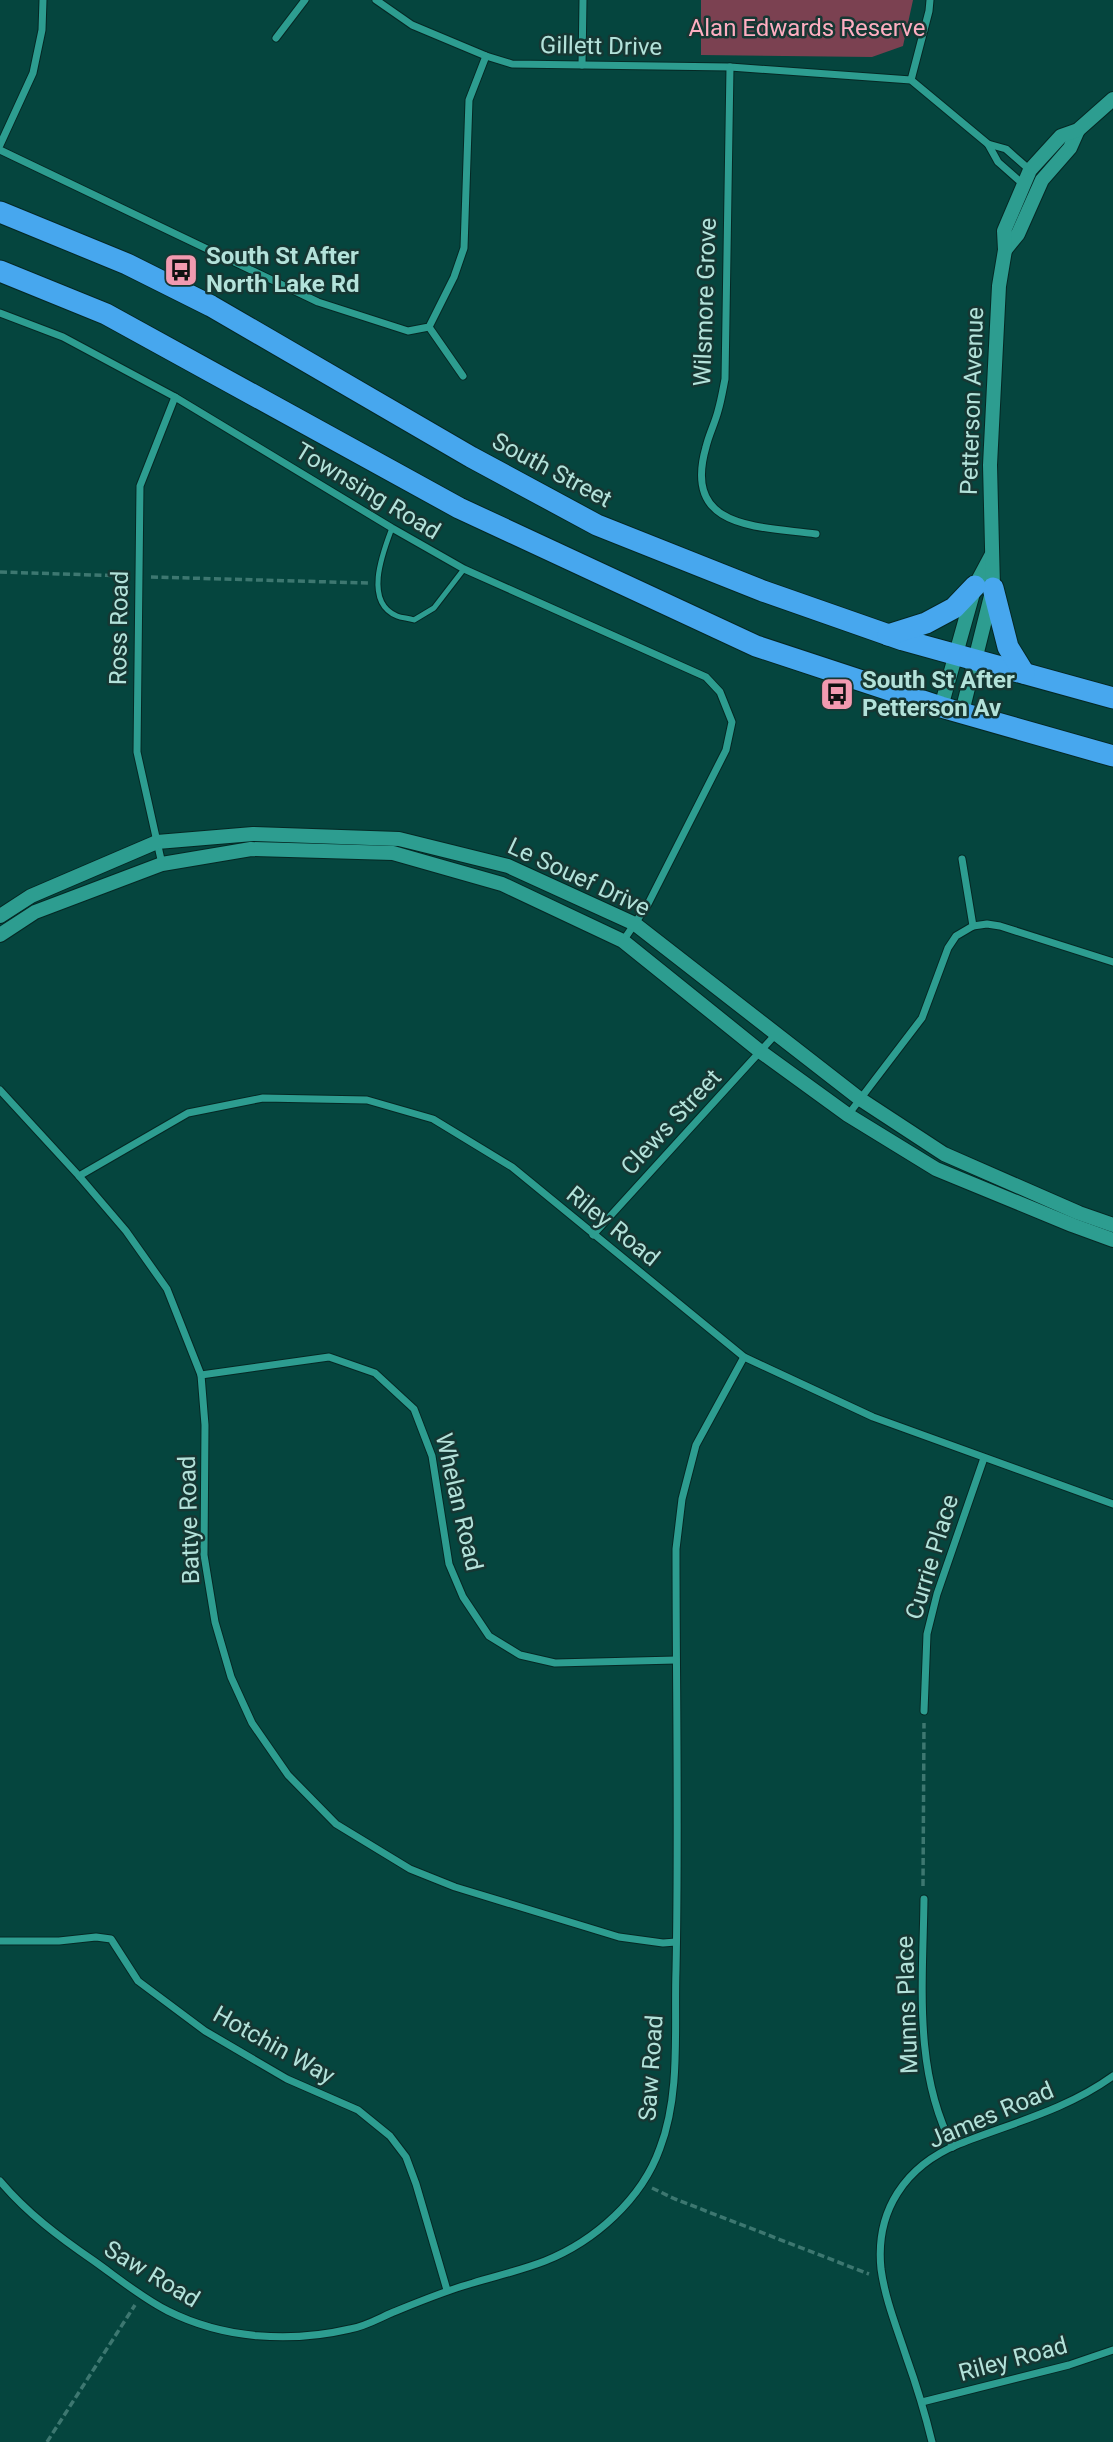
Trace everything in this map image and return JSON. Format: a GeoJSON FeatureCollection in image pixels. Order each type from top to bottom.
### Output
{"type":"FeatureCollection","features":[{"type":"Feature","properties":{"kind":"highway","name":"South Street"},"geometry":{"type":"LineString","coordinates":[[0,212],[127,264],[211,306],[471,457],[597,525],[763,591],[888,635],[1113,698]]}},
{"type":"Feature","properties":{"kind":"highway"},"geometry":{"type":"LineString","coordinates":[[0,271],[106,314],[459,508],[755,646],[941,706],[1113,756]]}},
{"type":"Feature","properties":{"kind":"highway"},"geometry":{"type":"LineString","coordinates":[[888,635],[926,623],[984,587],[1008,647],[1024,673]]}},
{"type":"Feature","properties":{"kind":"street"},"geometry":{"type":"LineString","coordinates":[[43,0],[42,30],[33,73],[0,147],[318,302],[408,331],[429,327]]}},
{"type":"Feature","properties":{"kind":"street"},"geometry":{"type":"LineString","coordinates":[[276,38],[305,0]]}},
{"type":"Feature","properties":{"kind":"street","name":"Gillett Drive"},"geometry":{"type":"LineString","coordinates":[[376,0],[412,25],[512,64],[730,67],[911,80]]}},
{"type":"Feature","properties":{"kind":"street"},"geometry":{"type":"LineString","coordinates":[[582,65],[583,0]]}},
{"type":"Feature","properties":{"kind":"street"},"geometry":{"type":"LineString","coordinates":[[930,0],[911,80],[988,144],[998,162],[1034,186]]}},
{"type":"Feature","properties":{"kind":"street"},"geometry":{"type":"LineString","coordinates":[[429,327],[454,277],[464,248],[469,100],[486,56]]}},
{"type":"Feature","properties":{"kind":"street","name":"Wilsmore Grove"},"geometry":{"type":"LineString","coordinates":[[730,67],[724,379],[719,410],[705,447],[701,472],[703,493],[713,510],[730,520],[816,534]]}},
{"type":"Feature","properties":{"kind":"street","name":"Petterson Avenue"},"geometry":{"type":"LineString","coordinates":[[1034,186],[1030,170],[1061,136],[1078,130],[1113,99]]}},
{"type":"Feature","properties":{"kind":"street","name":"Petterson Avenue"},"geometry":{"type":"LineString","coordinates":[[941,706],[966,657],[992,555],[990,465],[999,286],[1005,250],[1018,234],[1034,186],[1070,148],[1078,130]]}},
{"type":"Feature","properties":{"kind":"street"},"geometry":{"type":"LineString","coordinates":[[988,144],[1006,149],[1030,170]]}},
{"type":"Feature","properties":{"kind":"street","name":"Townsing Road"},"geometry":{"type":"LineString","coordinates":[[0,313],[63,337],[175,397],[391,528],[464,569],[706,677],[720,692],[732,722],[726,750],[648,904],[635,924]]}},
{"type":"Feature","properties":{"kind":"street"},"geometry":{"type":"LineString","coordinates":[[429,327],[463,376]]}},
{"type":"Feature","properties":{"kind":"street","name":"Ross Road"},"geometry":{"type":"LineString","coordinates":[[162,864],[137,752],[140,486],[175,397]]}},
{"type":"Feature","properties":{"kind":"street","name":"Petterson Avenue"},"geometry":{"type":"LineString","coordinates":[[962,712],[966,657],[984,587]]}},
{"type":"Feature","properties":{"kind":"street","name":"Le Souef Drive"},"geometry":{"type":"LineString","coordinates":[[0,916],[31,896],[157,842],[253,834],[399,839],[508,866],[635,924],[860,1099],[944,1154],[1079,1213],[1113,1225]]}},
{"type":"Feature","properties":{"kind":"street","name":"Le Souef Drive"},"geometry":{"type":"LineString","coordinates":[[0,935],[35,912],[162,864],[251,849],[393,853],[502,884],[624,941],[761,1052],[848,1115],[936,1168],[1113,1240]]}},
{"type":"Feature","properties":{"kind":"street"},"geometry":{"type":"LineString","coordinates":[[962,859],[973,926]]}},
{"type":"Feature","properties":{"kind":"street"},"geometry":{"type":"LineString","coordinates":[[624,941],[635,924]]}},
{"type":"Feature","properties":{"kind":"street"},"geometry":{"type":"LineString","coordinates":[[848,1115],[922,1018],[948,948],[956,936],[973,926],[1000,926],[1113,962]]}},
{"type":"Feature","properties":{"kind":"street","name":"Clews Street"},"geometry":{"type":"LineString","coordinates":[[593,1235],[776,1034]]}},
{"type":"Feature","properties":{"kind":"street","name":"Battye Road"},"geometry":{"type":"LineString","coordinates":[[0,1090],[126,1231],[167,1289],[201,1375],[205,1425],[204,1555],[215,1622],[231,1676],[252,1723],[288,1775],[336,1824],[410,1869],[619,1937],[663,1943],[676,1942]]}},
{"type":"Feature","properties":{"kind":"street","name":"Riley Road"},"geometry":{"type":"LineString","coordinates":[[79,1176],[188,1113],[262,1098],[366,1100],[433,1119],[512,1167],[744,1357],[873,1417],[1113,1504]]}},
{"type":"Feature","properties":{"kind":"street","name":"Whelan Road"},"geometry":{"type":"LineString","coordinates":[[201,1375],[329,1357],[376,1373],[414,1409],[432,1456],[449,1564],[463,1597],[489,1636],[520,1655],[555,1663],[676,1660]]}},
{"type":"Feature","properties":{"kind":"street","name":"Saw Road"},"geometry":{"type":"LineString","coordinates":[[0,2181],[21,2206],[142,2295],[167,2311],[238,2335],[302,2337],[354,2329],[447,2290],[545,2261],[584,2242],[613,2218],[643,2182],[660,2151],[669,2120],[673,2082],[676,1942],[676,1549],[682,1499],[696,1445],[744,1357]]}},
{"type":"Feature","properties":{"kind":"street","name":"Currie Place"},"geometry":{"type":"LineString","coordinates":[[924,1711],[927,1634],[937,1594],[984,1458]]}},
{"type":"Feature","properties":{"kind":"street","name":"Munns Place"},"geometry":{"type":"LineString","coordinates":[[924,1899],[923,2041],[928,2079],[937,2113],[953,2147]]}},
{"type":"Feature","properties":{"kind":"street","name":"Hotchin Way"},"geometry":{"type":"LineString","coordinates":[[0,1941],[59,1941],[96,1937],[111,1940],[138,1980],[205,2031],[287,2079],[358,2110],[390,2136],[406,2157],[447,2290]]}},
{"type":"Feature","properties":{"kind":"street","name":"James Road"},"geometry":{"type":"LineString","coordinates":[[932,2442],[881,2272],[884,2219],[900,2187],[925,2163],[953,2147],[1062,2107],[1090,2093],[1113,2076]]}},
{"type":"Feature","properties":{"kind":"street","name":"Riley Road"},"geometry":{"type":"LineString","coordinates":[[922,2402],[1069,2365],[1113,2350]]}},
{"type":"Feature","properties":{"kind":"lane"},"geometry":{"type":"LineString","coordinates":[[391,528],[377,583],[383,602],[394,615],[414,620],[434,608],[464,569]]}},
{"type":"Feature","properties":{"kind":"path"},"geometry":{"type":"LineString","coordinates":[[0,572],[377,583]]}},
{"type":"Feature","properties":{"kind":"path"},"geometry":{"type":"LineString","coordinates":[[924,1711],[924,1899]]}},
{"type":"Feature","properties":{"kind":"path"},"geometry":{"type":"LineString","coordinates":[[643,2182],[675,2199],[858,2271],[869,2274],[881,2272]]}},
{"type":"Feature","properties":{"kind":"path"},"geometry":{"type":"LineString","coordinates":[[47,2442],[142,2295]]}},
{"type":"Feature","properties":{"kind":"green space","name":"Alan Edwards Reserve"},"geometry":{"type":"Polygon","coordinates":[[[701,0],[913,0],[903,46],[872,57],[701,55],[701,0]]]}},
{"type":"Feature","properties":{"kind":"place","name":"South St After North Lake Rd"},"geometry":{"type":"Point","coordinates":[181,270]}},
{"type":"Feature","properties":{"kind":"place","name":"South St After Petterson Av"},"geometry":{"type":"Point","coordinates":[837,694]}}]}
